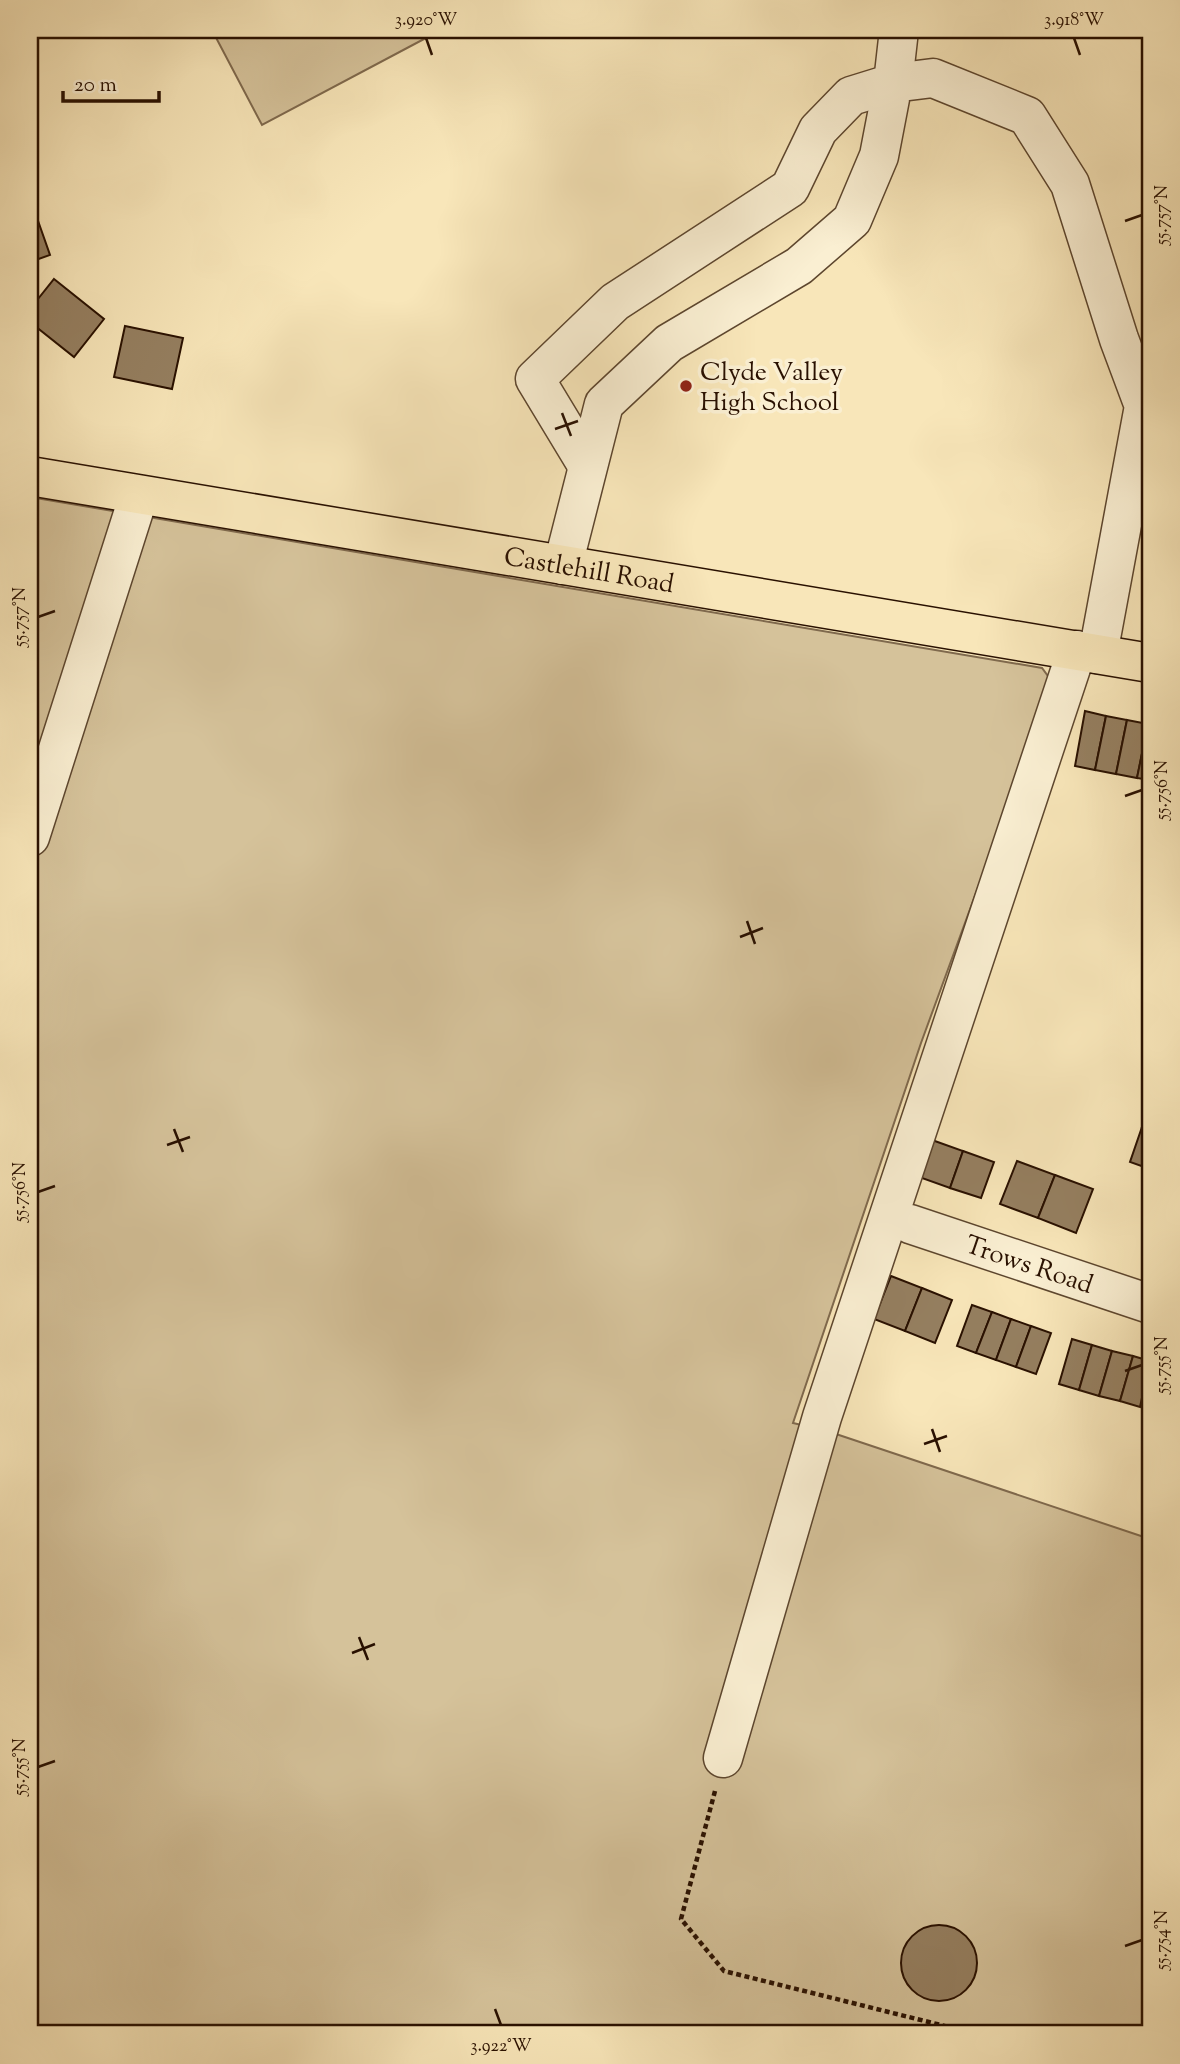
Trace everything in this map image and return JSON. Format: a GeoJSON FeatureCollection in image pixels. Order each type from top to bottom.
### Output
{"type":"FeatureCollection","features":[{"type":"Feature","properties":{"kind":"main road","name":"Castlehill Road"},"geometry":{"type":"LineString","coordinates":[[30,477],[1150,663]]}},
{"type":"Feature","properties":{"kind":"street"},"geometry":{"type":"LineString","coordinates":[[563,565],[604,404],[669,343],[799,266],[852,220],[879,156],[893,83],[899,30]]}},
{"type":"Feature","properties":{"kind":"street"},"geometry":{"type":"LineString","coordinates":[[587,466],[535,379],[615,302],[790,188],[818,130],[851,96],[893,83],[933,78],[1027,116],[1070,184],[1119,339],[1144,406],[1087,652],[822,1417],[723,1758]]}},
{"type":"Feature","properties":{"kind":"street"},"geometry":{"type":"LineString","coordinates":[[30,837],[139,495]]}},
{"type":"Feature","properties":{"kind":"street","name":"Trows Road"},"geometry":{"type":"LineString","coordinates":[[910,1224],[1150,1304]]}},
{"type":"Feature","properties":{"kind":"path"},"geometry":{"type":"LineString","coordinates":[[723,1758],[681,1919],[724,1971],[977,2034]]}},
{"type":"Feature","properties":{"kind":"shaded area"},"geometry":{"type":"Polygon","coordinates":[[[212,30],[441,30],[262,125],[212,30]]]}},
{"type":"Feature","properties":{"kind":"shaded area"},"geometry":{"type":"Polygon","coordinates":[[[30,497],[1042,668],[1053,683],[921,1043],[793,1423],[827,1431],[1150,1539],[1150,2034],[30,2034],[30,497]]]}},
{"type":"Feature","properties":{"kind":"building"},"geometry":{"type":"Polygon","coordinates":[[[30,198],[50,255],[30,262],[30,198]]]}},
{"type":"Feature","properties":{"kind":"building"},"geometry":{"type":"Polygon","coordinates":[[[54,279],[104,319],[74,357],[30,322],[30,309],[54,279]]]}},
{"type":"Feature","properties":{"kind":"building"},"geometry":{"type":"Polygon","coordinates":[[[125,326],[183,338],[172,389],[114,377],[125,326]]]}},
{"type":"Feature","properties":{"kind":"building"},"geometry":{"type":"Polygon","coordinates":[[[1085,711],[1106,716],[1095,770],[1075,766],[1085,711]]]}},
{"type":"Feature","properties":{"kind":"building"},"geometry":{"type":"Polygon","coordinates":[[[1106,716],[1127,720],[1116,774],[1095,770],[1106,716]]]}},
{"type":"Feature","properties":{"kind":"building"},"geometry":{"type":"Polygon","coordinates":[[[1127,720],[1148,724],[1137,778],[1116,774],[1127,720]]]}},
{"type":"Feature","properties":{"kind":"building"},"geometry":{"type":"Polygon","coordinates":[[[1150,724],[1150,780],[1137,778],[1150,724]]]}},
{"type":"Feature","properties":{"kind":"building"},"geometry":{"type":"Polygon","coordinates":[[[1150,1105],[1150,1130],[1142,1127],[1150,1105]]]}},
{"type":"Feature","properties":{"kind":"building"},"geometry":{"type":"Polygon","coordinates":[[[1142,1127],[1150,1130],[1150,1169],[1130,1162],[1142,1127]]]}},
{"type":"Feature","properties":{"kind":"building"},"geometry":{"type":"Polygon","coordinates":[[[932,1140],[963,1151],[950,1188],[919,1177],[932,1140]]]}},
{"type":"Feature","properties":{"kind":"building"},"geometry":{"type":"Polygon","coordinates":[[[963,1151],[994,1162],[981,1198],[950,1188],[963,1151]]]}},
{"type":"Feature","properties":{"kind":"building"},"geometry":{"type":"Polygon","coordinates":[[[1017,1161],[1055,1175],[1038,1218],[1000,1204],[1017,1161]]]}},
{"type":"Feature","properties":{"kind":"building"},"geometry":{"type":"Polygon","coordinates":[[[1055,1175],[1093,1189],[1076,1233],[1038,1218],[1055,1175]]]}},
{"type":"Feature","properties":{"kind":"building"},"geometry":{"type":"Polygon","coordinates":[[[891,1276],[922,1288],[905,1331],[874,1319],[891,1276]]]}},
{"type":"Feature","properties":{"kind":"building"},"geometry":{"type":"Polygon","coordinates":[[[922,1288],[952,1300],[935,1343],[905,1331],[922,1288]]]}},
{"type":"Feature","properties":{"kind":"building"},"geometry":{"type":"Polygon","coordinates":[[[972,1305],[992,1312],[976,1353],[957,1346],[972,1305]]]}},
{"type":"Feature","properties":{"kind":"building"},"geometry":{"type":"Polygon","coordinates":[[[992,1312],[1011,1319],[996,1360],[976,1353],[992,1312]]]}},
{"type":"Feature","properties":{"kind":"building"},"geometry":{"type":"Polygon","coordinates":[[[1011,1319],[1031,1326],[1016,1367],[996,1360],[1011,1319]]]}},
{"type":"Feature","properties":{"kind":"building"},"geometry":{"type":"Polygon","coordinates":[[[1031,1326],[1051,1333],[1036,1374],[1016,1367],[1031,1326]]]}},
{"type":"Feature","properties":{"kind":"building"},"geometry":{"type":"Polygon","coordinates":[[[1072,1339],[1092,1345],[1079,1390],[1059,1384],[1072,1339]]]}},
{"type":"Feature","properties":{"kind":"building"},"geometry":{"type":"Polygon","coordinates":[[[1092,1345],[1112,1351],[1099,1396],[1079,1390],[1092,1345]]]}},
{"type":"Feature","properties":{"kind":"building"},"geometry":{"type":"Polygon","coordinates":[[[1112,1351],[1133,1356],[1120,1401],[1099,1396],[1112,1351]]]}},
{"type":"Feature","properties":{"kind":"building"},"geometry":{"type":"Polygon","coordinates":[[[1133,1356],[1150,1361],[1140,1407],[1120,1401],[1133,1356]]]}},
{"type":"Feature","properties":{"kind":"building"},"geometry":{"type":"Polygon","coordinates":[[[939,1925],[953,1928],[966,1936],[974,1949],[977,1963],[974,1977],[966,1990],[953,1998],[939,2001],[925,1998],[912,1990],[904,1977],[901,1963],[904,1949],[912,1936],[925,1928],[939,1925]]]}},
{"type":"Feature","properties":{"kind":"place","name":"Clyde Valley High School"},"geometry":{"type":"Point","coordinates":[686,386]}}]}
